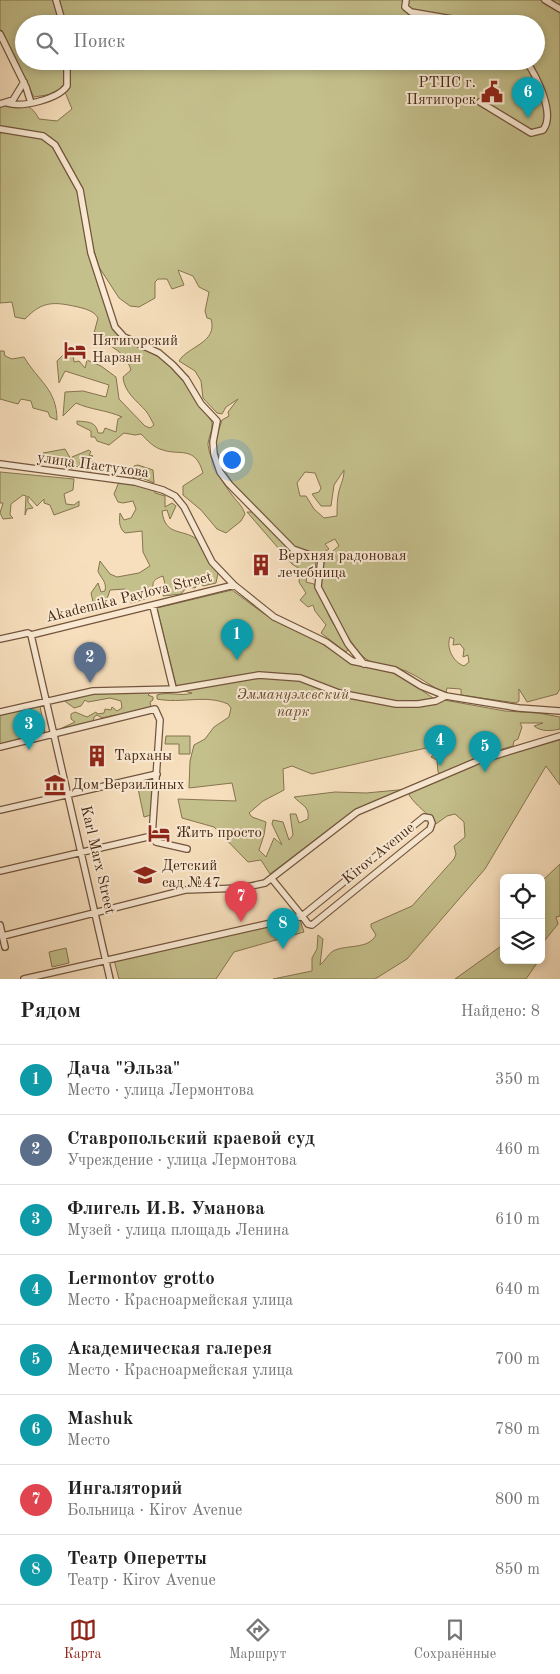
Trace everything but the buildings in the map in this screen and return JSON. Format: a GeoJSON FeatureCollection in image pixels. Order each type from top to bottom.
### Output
{"type":"FeatureCollection","features":[{"type":"Feature","properties":{"kind":"street"},"geometry":{"type":"LineString","coordinates":[[56,0],[60,15]]}},
{"type":"Feature","properties":{"kind":"street"},"geometry":{"type":"LineString","coordinates":[[406,0],[405,7],[411,12],[428,15]]}},
{"type":"Feature","properties":{"kind":"street"},"geometry":{"type":"LineString","coordinates":[[545,0],[560,9]]}},
{"type":"Feature","properties":{"kind":"street"},"geometry":{"type":"LineString","coordinates":[[0,34],[15,64]]}},
{"type":"Feature","properties":{"kind":"street"},"geometry":{"type":"LineString","coordinates":[[18,70],[31,103]]}},
{"type":"Feature","properties":{"kind":"street"},"geometry":{"type":"LineString","coordinates":[[0,104],[31,103],[50,98],[65,90],[68,70]]}},
{"type":"Feature","properties":{"kind":"street"},"geometry":{"type":"LineString","coordinates":[[480,102],[531,133],[544,130],[547,121],[546,102],[531,70]]}},
{"type":"Feature","properties":{"kind":"street"},"geometry":{"type":"LineString","coordinates":[[7,103],[18,94],[24,82]]}},
{"type":"Feature","properties":{"kind":"street"},"geometry":{"type":"LineString","coordinates":[[0,130],[43,136],[55,145],[80,190],[91,253],[115,328],[124,336],[158,353],[186,379],[201,404],[217,421],[212,442],[220,472],[235,492],[293,549],[320,559],[318,587],[348,644],[364,664]]}},
{"type":"Feature","properties":{"kind":"street","name":"улица Пастухова"},"geometry":{"type":"LineString","coordinates":[[0,464],[135,482],[163,490],[178,500],[189,515],[212,562],[234,585]]}},
{"type":"Feature","properties":{"kind":"street"},"geometry":{"type":"LineString","coordinates":[[234,585],[274,617],[326,642],[352,661],[395,670],[421,686],[446,696],[490,704],[560,711]]}},
{"type":"Feature","properties":{"kind":"street","name":"Akademika Pavlova Street"},"geometry":{"type":"LineString","coordinates":[[0,639],[153,606],[234,585]]}},
{"type":"Feature","properties":{"kind":"street"},"geometry":{"type":"LineString","coordinates":[[153,606],[173,688]]}},
{"type":"Feature","properties":{"kind":"street","name":"Karl Marx Street"},"geometry":{"type":"LineString","coordinates":[[29,634],[107,960],[108,979]]}},
{"type":"Feature","properties":{"kind":"street"},"geometry":{"type":"LineString","coordinates":[[0,712],[93,691],[173,688],[259,675],[284,676],[314,682],[339,693],[396,704],[418,704],[436,701],[446,696]]}},
{"type":"Feature","properties":{"kind":"street"},"geometry":{"type":"LineString","coordinates":[[0,747],[154,709],[160,720],[152,836],[156,842],[187,849]]}},
{"type":"Feature","properties":{"kind":"street"},"geometry":{"type":"LineString","coordinates":[[3,936],[185,890],[242,888],[272,879],[357,812],[476,762],[560,736]]}},
{"type":"Feature","properties":{"kind":"street"},"geometry":{"type":"LineString","coordinates":[[0,810],[157,774]]}},
{"type":"Feature","properties":{"kind":"street","name":"Kirov Avenue"},"geometry":{"type":"LineString","coordinates":[[24,979],[302,916],[366,866],[424,816],[430,818],[433,826],[430,829],[313,924],[308,924],[302,916]]}},
{"type":"Feature","properties":{"kind":"street"},"geometry":{"type":"LineString","coordinates":[[0,871],[152,836]]}},
{"type":"Feature","properties":{"kind":"street"},"geometry":{"type":"LineString","coordinates":[[366,866],[373,874]]}},
{"type":"Feature","properties":{"kind":"street"},"geometry":{"type":"LineString","coordinates":[[272,879],[302,916]]}},
{"type":"Feature","properties":{"kind":"street"},"geometry":{"type":"LineString","coordinates":[[0,925],[5,947]]}},
{"type":"Feature","properties":{"kind":"green space"},"geometry":{"type":"Polygon","coordinates":[[[0,0],[560,0],[560,689],[557,694],[527,702],[519,689],[519,701],[516,703],[461,695],[461,689],[447,688],[446,693],[406,671],[370,662],[361,654],[326,601],[320,585],[324,562],[339,546],[335,539],[325,544],[329,549],[321,554],[302,551],[289,543],[237,489],[226,473],[214,444],[222,420],[229,416],[228,412],[238,399],[226,407],[222,414],[217,413],[203,398],[201,381],[195,371],[179,361],[210,334],[212,327],[211,319],[207,318],[205,311],[209,292],[199,287],[193,276],[178,270],[184,285],[172,289],[167,279],[158,279],[155,282],[155,298],[139,307],[130,306],[119,298],[99,267],[91,241],[84,195],[80,184],[52,138],[43,133],[0,128],[0,106],[28,106],[39,119],[57,121],[72,109],[65,92],[34,97],[20,70],[545,70],[545,15],[15,15],[15,60],[0,31],[0,0]],[[344,470],[334,485],[331,506],[321,506],[312,494],[319,492],[321,488],[315,473],[305,472],[297,483],[300,496],[306,496],[314,509],[324,518],[337,516],[338,497],[344,470]],[[450,637],[449,646],[451,654],[464,666],[469,662],[468,655],[463,657],[464,649],[460,644],[453,645],[454,639],[450,637]]]}},
{"type":"Feature","properties":{"kind":"green space"},"geometry":{"type":"Polygon","coordinates":[[[9,132],[41,138],[53,146],[72,179],[78,194],[87,248],[115,331],[164,361],[180,377],[212,422],[208,445],[211,458],[228,490],[245,514],[241,521],[226,533],[217,529],[201,510],[183,495],[183,486],[203,473],[196,458],[186,453],[169,452],[157,448],[141,434],[124,433],[109,445],[97,441],[95,437],[91,437],[91,431],[77,424],[77,421],[93,424],[98,433],[103,433],[105,428],[116,432],[118,419],[122,417],[111,413],[76,403],[63,416],[65,392],[83,391],[106,397],[109,385],[65,371],[59,383],[57,361],[63,355],[73,355],[74,362],[79,361],[85,368],[87,360],[101,366],[116,377],[119,399],[145,426],[150,428],[154,425],[146,411],[126,387],[123,377],[131,370],[128,363],[120,353],[94,333],[98,318],[92,312],[84,309],[70,305],[50,304],[38,308],[25,319],[15,317],[12,302],[0,303],[0,133],[9,132]]]}},
{"type":"Feature","properties":{"kind":"green space"},"geometry":{"type":"Polygon","coordinates":[[[0,351],[4,351],[5,356],[12,359],[24,357],[54,400],[57,420],[50,417],[48,412],[33,408],[31,401],[21,399],[18,404],[0,399],[0,351]]]}},
{"type":"Feature","properties":{"kind":"green space"},"geometry":{"type":"Polygon","coordinates":[[[65,449],[72,461],[72,457],[89,450],[91,452],[89,455],[93,456],[90,458],[95,465],[91,471],[86,470],[80,462],[79,467],[75,466],[72,469],[59,456],[51,457],[43,453],[65,449]]]}},
{"type":"Feature","properties":{"kind":"green space"},"geometry":{"type":"Polygon","coordinates":[[[138,465],[153,470],[154,483],[142,478],[137,480],[128,473],[128,470],[133,470],[134,466],[138,465]]]}},
{"type":"Feature","properties":{"kind":"green space"},"geometry":{"type":"Polygon","coordinates":[[[0,472],[74,479],[73,490],[64,494],[66,504],[74,505],[79,501],[79,506],[54,515],[50,505],[44,503],[44,499],[37,506],[28,496],[28,502],[33,508],[27,509],[25,515],[26,496],[23,495],[11,504],[10,515],[13,518],[3,519],[0,513],[3,503],[0,503],[0,472]]]}},
{"type":"Feature","properties":{"kind":"green space"},"geometry":{"type":"Polygon","coordinates":[[[119,482],[154,489],[155,493],[165,496],[165,507],[172,503],[176,506],[170,519],[167,510],[162,511],[167,526],[189,535],[199,542],[218,573],[216,583],[203,586],[200,581],[195,588],[187,587],[181,594],[163,596],[165,584],[163,576],[155,580],[152,597],[131,603],[125,589],[110,590],[107,599],[109,608],[95,610],[91,593],[98,583],[101,592],[105,591],[104,582],[98,571],[100,561],[110,574],[117,577],[139,573],[150,566],[143,552],[142,531],[125,533],[121,527],[120,513],[124,520],[131,518],[136,509],[133,501],[118,502],[114,494],[119,482]]]}},
{"type":"Feature","properties":{"kind":"green space"},"geometry":{"type":"Polygon","coordinates":[[[247,512],[252,512],[294,552],[316,561],[314,579],[307,576],[306,582],[314,584],[331,620],[349,649],[346,652],[321,633],[326,625],[315,611],[313,605],[308,607],[300,600],[306,593],[299,582],[300,569],[292,564],[247,512]]]}},
{"type":"Feature","properties":{"kind":"green space","name":"Эммануэлевский парк"},"geometry":{"type":"Polygon","coordinates":[[[232,590],[263,613],[305,633],[353,664],[398,674],[433,698],[505,711],[538,713],[560,717],[560,729],[554,730],[543,730],[534,726],[543,723],[520,723],[522,727],[518,739],[514,741],[513,746],[502,749],[503,751],[560,738],[560,785],[546,766],[485,869],[407,959],[375,979],[273,979],[312,971],[312,958],[317,949],[318,935],[323,939],[320,965],[333,951],[363,945],[372,940],[376,935],[371,924],[412,906],[454,859],[456,854],[454,846],[465,837],[464,822],[455,814],[447,816],[436,824],[409,795],[445,777],[438,772],[437,760],[431,757],[436,753],[435,746],[312,774],[292,766],[283,769],[284,790],[263,801],[249,813],[252,817],[266,822],[259,850],[266,857],[274,838],[282,845],[272,824],[273,820],[283,822],[289,840],[293,835],[290,814],[296,814],[299,823],[308,819],[308,811],[294,797],[335,792],[366,793],[409,789],[359,809],[341,820],[270,874],[261,860],[248,862],[214,827],[182,818],[178,799],[236,801],[232,783],[189,788],[190,761],[194,745],[205,739],[214,727],[229,717],[231,708],[228,704],[211,700],[157,699],[157,695],[161,694],[192,693],[177,689],[157,608],[232,590]]]}},
{"type":"Feature","properties":{"kind":"green space"},"geometry":{"type":"Polygon","coordinates":[[[96,692],[151,692],[148,695],[153,697],[153,700],[150,702],[152,711],[149,714],[141,712],[117,718],[115,715],[102,718],[97,715],[94,717],[93,723],[62,728],[75,722],[71,719],[71,714],[75,712],[87,717],[96,712],[97,714],[104,713],[105,709],[111,710],[112,707],[117,711],[122,708],[121,701],[110,698],[88,702],[85,700],[81,706],[74,708],[62,699],[72,697],[77,699],[80,695],[96,692]]]}},
{"type":"Feature","properties":{"kind":"green space"},"geometry":{"type":"Polygon","coordinates":[[[40,706],[45,732],[0,744],[0,715],[40,706]]]}},
{"type":"Feature","properties":{"kind":"green space"},"geometry":{"type":"Polygon","coordinates":[[[166,736],[190,736],[190,754],[179,754],[179,744],[165,744],[166,736]]]}},
{"type":"Feature","properties":{"kind":"green space"},"geometry":{"type":"Polygon","coordinates":[[[153,781],[151,815],[144,817],[137,784],[153,781]]]}},
{"type":"Feature","properties":{"kind":"green space"},"geometry":{"type":"Polygon","coordinates":[[[560,864],[560,916],[556,917],[558,924],[545,940],[545,919],[545,878],[560,864]]]}},
{"type":"Feature","properties":{"kind":"green space"},"geometry":{"type":"Polygon","coordinates":[[[299,917],[304,932],[234,952],[216,979],[119,979],[114,960],[299,917]]]}},
{"type":"Feature","properties":{"kind":"green space"},"geometry":{"type":"Polygon","coordinates":[[[500,947],[500,964],[536,964],[526,979],[455,979],[500,947]]]}},
{"type":"Feature","properties":{"kind":"green space"},"geometry":{"type":"Polygon","coordinates":[[[66,948],[69,963],[52,967],[49,952],[66,948]]]}},
{"type":"Feature","properties":{"kind":"place","name":"РТПС г. Пятигорск"},"geometry":{"type":"Point","coordinates":[492,92]}},
{"type":"Feature","properties":{"kind":"place","name":"Mashuk"},"geometry":{"type":"Point","coordinates":[528,118]}},
{"type":"Feature","properties":{"kind":"place","name":"Пятигорский Нарзан"},"geometry":{"type":"Point","coordinates":[75,350]}},
{"type":"Feature","properties":{"kind":"place","name":"Верхняя радоновая лечебница"},"geometry":{"type":"Point","coordinates":[261,565]}},
{"type":"Feature","properties":{"kind":"place","name":"Дача \"Эльза\""},"geometry":{"type":"Point","coordinates":[237,660]}},
{"type":"Feature","properties":{"kind":"place","name":"Ставропольский краевой суд"},"geometry":{"type":"Point","coordinates":[90,683]}},
{"type":"Feature","properties":{"kind":"place","name":"Флигель И.В. Уманова"},"geometry":{"type":"Point","coordinates":[29,750]}},
{"type":"Feature","properties":{"kind":"place","name":"Тарханы"},"geometry":{"type":"Point","coordinates":[97,756]}},
{"type":"Feature","properties":{"kind":"place","name":"Lermontov grotto"},"geometry":{"type":"Point","coordinates":[440,766]}},
{"type":"Feature","properties":{"kind":"place","name":"Академическая галерея"},"geometry":{"type":"Point","coordinates":[485,772]}},
{"type":"Feature","properties":{"kind":"place","name":"Дом Верзилиных"},"geometry":{"type":"Point","coordinates":[55,785]}},
{"type":"Feature","properties":{"kind":"place","name":"Жить просто"},"geometry":{"type":"Point","coordinates":[159,833]}},
{"type":"Feature","properties":{"kind":"place","name":"Детский сад №47"},"geometry":{"type":"Point","coordinates":[145,875]}},
{"type":"Feature","properties":{"kind":"place","name":"Ингаляторий"},"geometry":{"type":"Point","coordinates":[241,922]}},
{"type":"Feature","properties":{"kind":"place","name":"Театр Оперетты"},"geometry":{"type":"Point","coordinates":[283,949]}}]}
